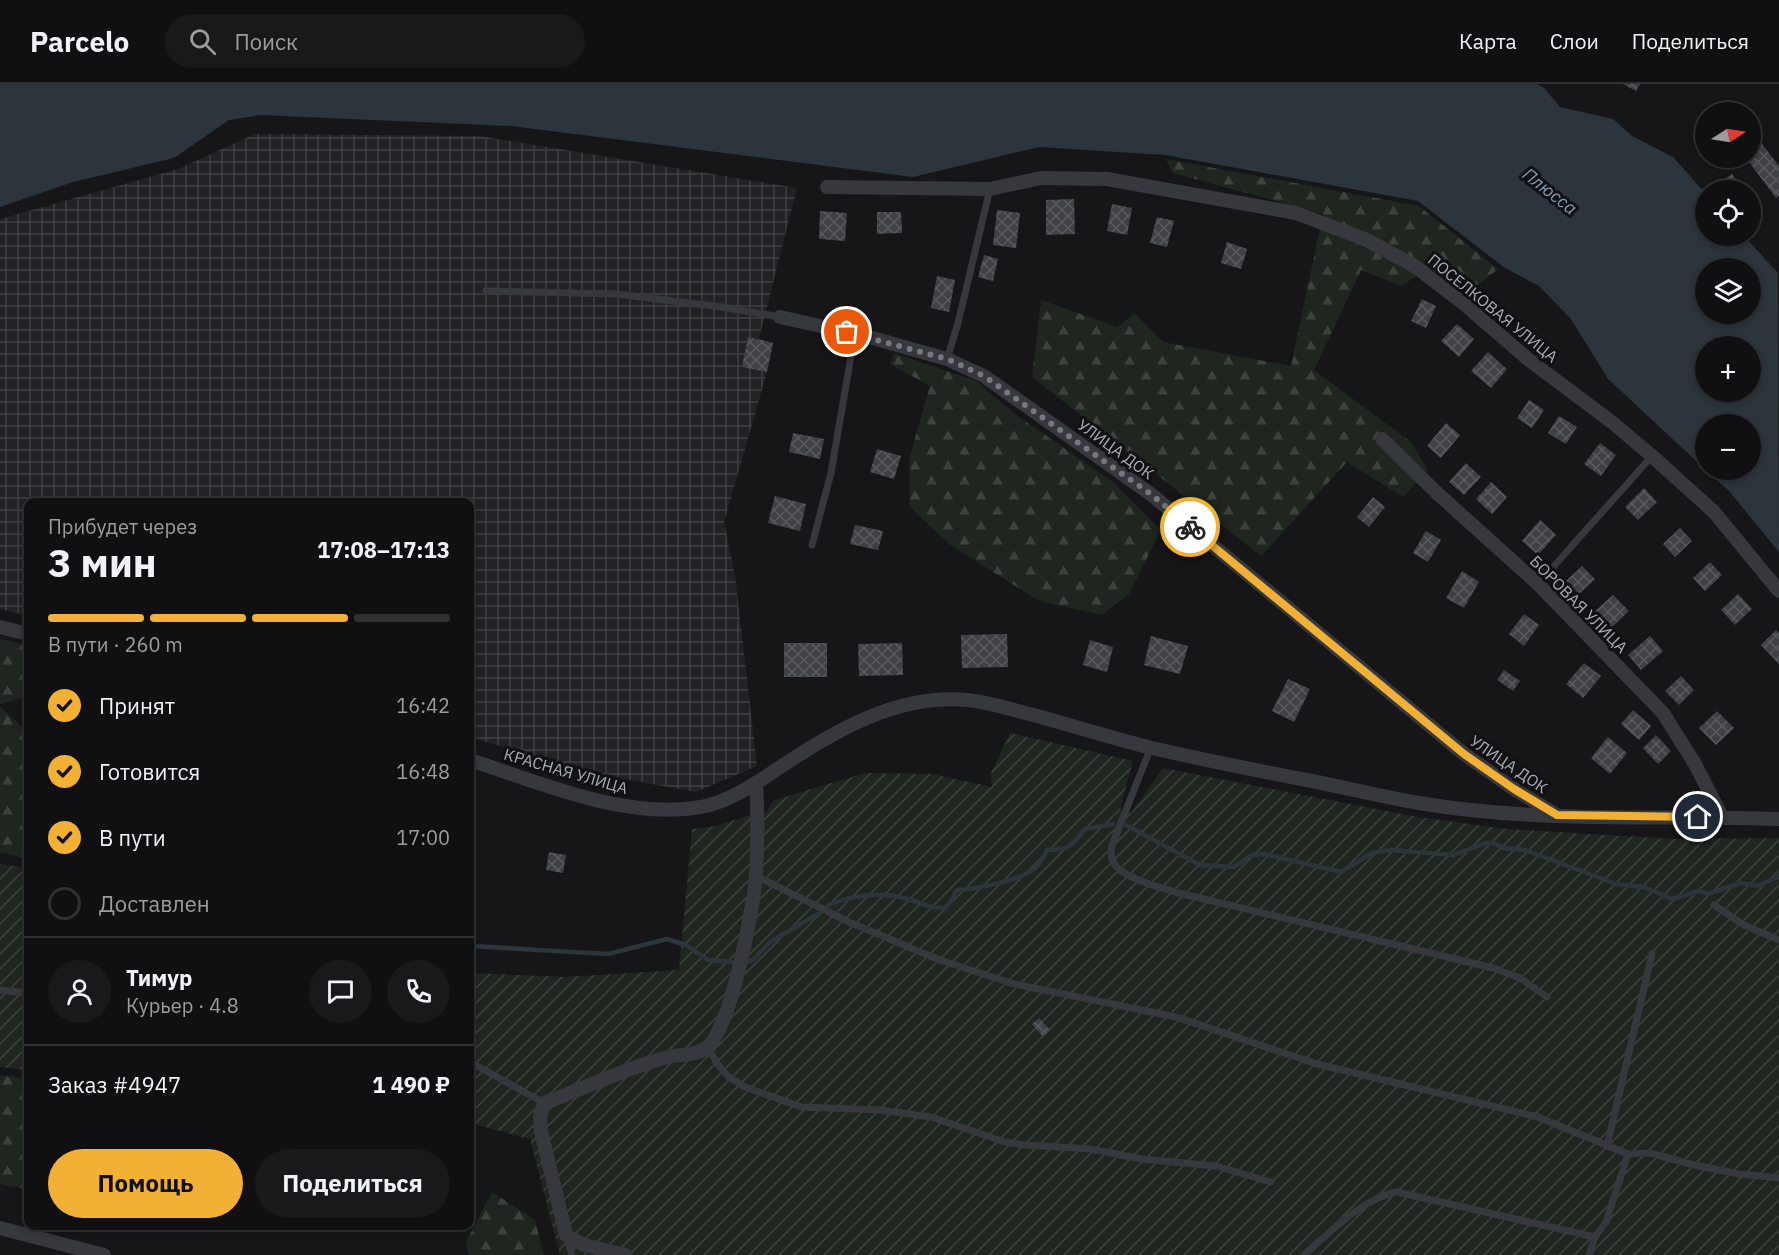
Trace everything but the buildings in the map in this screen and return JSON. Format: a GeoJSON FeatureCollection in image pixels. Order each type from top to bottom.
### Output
{"type":"FeatureCollection","features":[{"type":"Feature","properties":{"kind":"street","name":"ПОСЕЛКОВАЯ УЛИЦА"},"geometry":{"type":"LineString","coordinates":[[827,187],[990,189],[1041,178],[1107,178],[1296,213],[1367,240],[1416,267],[1464,303],[1528,360],[1613,423],[1652,456],[1714,512],[1779,591]]}},
{"type":"Feature","properties":{"kind":"street","name":"УЛИЦА ДОК"},"geometry":{"type":"LineString","coordinates":[[780,317],[869,337],[947,359],[984,376],[1152,495],[1464,754],[1514,789],[1557,815]]}},
{"type":"Feature","properties":{"kind":"street","name":"БОРОВАЯ УЛИЦА"},"geometry":{"type":"LineString","coordinates":[[1382,439],[1437,493],[1538,584],[1663,713],[1695,764],[1722,817]]}},
{"type":"Feature","properties":{"kind":"street"},"geometry":{"type":"LineString","coordinates":[[0,627],[24,633]]}},
{"type":"Feature","properties":{"kind":"street","name":"УЛИЦА ДОК"},"geometry":{"type":"LineString","coordinates":[[756,783],[824,738],[888,709],[942,700],[968,700],[1001,706],[1151,747],[1419,803],[1507,813],[1557,815]]}},
{"type":"Feature","properties":{"kind":"street","name":"КРАСНАЯ УЛИЦА"},"geometry":{"type":"LineString","coordinates":[[474,761],[573,793],[635,808],[677,810],[704,806],[730,798],[756,783]]}},
{"type":"Feature","properties":{"kind":"street"},"geometry":{"type":"LineString","coordinates":[[626,1255],[584,1245],[566,1234],[541,1131],[540,1117],[544,1103],[641,1065],[695,1052],[707,1047],[719,1031],[732,995],[756,876],[758,814],[756,783]]}},
{"type":"Feature","properties":{"kind":"street"},"geometry":{"type":"LineString","coordinates":[[1557,815],[1779,819]]}},
{"type":"Feature","properties":{"kind":"street"},"geometry":{"type":"LineString","coordinates":[[0,1228],[104,1255]]}},
{"type":"Feature","properties":{"kind":"lane"},"geometry":{"type":"LineString","coordinates":[[947,359],[990,189]]}},
{"type":"Feature","properties":{"kind":"lane"},"geometry":{"type":"LineString","coordinates":[[486,291],[617,294],[723,307],[780,317]]}},
{"type":"Feature","properties":{"kind":"lane"},"geometry":{"type":"LineString","coordinates":[[812,545],[831,473],[852,356],[869,337]]}},
{"type":"Feature","properties":{"kind":"lane"},"geometry":{"type":"LineString","coordinates":[[1538,584],[1652,456]]}},
{"type":"Feature","properties":{"kind":"lane"},"geometry":{"type":"LineString","coordinates":[[1151,747],[1111,848],[1112,861],[1119,869],[1152,885],[1183,894],[1493,968],[1520,978],[1546,997]]}},
{"type":"Feature","properties":{"kind":"lane"},"geometry":{"type":"LineString","coordinates":[[756,876],[824,911],[937,959],[1014,984],[1176,1017],[1317,1064],[1538,1117],[1628,1154],[1650,1153],[1705,1168],[1779,1178]]}},
{"type":"Feature","properties":{"kind":"lane"},"geometry":{"type":"LineString","coordinates":[[1714,905],[1744,926],[1779,940]]}},
{"type":"Feature","properties":{"kind":"lane"},"geometry":{"type":"LineString","coordinates":[[1607,1146],[1652,954]]}},
{"type":"Feature","properties":{"kind":"lane"},"geometry":{"type":"LineString","coordinates":[[0,990],[24,993]]}},
{"type":"Feature","properties":{"kind":"lane"},"geometry":{"type":"LineString","coordinates":[[707,1047],[719,1066],[737,1082],[801,1107],[880,1110],[931,1118],[1005,1142],[1091,1149],[1141,1159],[1216,1166],[1271,1182]]}},
{"type":"Feature","properties":{"kind":"lane"},"geometry":{"type":"LineString","coordinates":[[474,1064],[544,1103]]}},
{"type":"Feature","properties":{"kind":"lane"},"geometry":{"type":"LineString","coordinates":[[1589,1255],[1595,1236],[1605,1222],[1628,1154]]}},
{"type":"Feature","properties":{"kind":"lane"},"geometry":{"type":"LineString","coordinates":[[1304,1255],[1370,1201],[1385,1194],[1397,1192],[1595,1236]]}},
{"type":"Feature","properties":{"kind":"lane"},"geometry":{"type":"LineString","coordinates":[[566,1234],[572,1255]]}},
{"type":"Feature","properties":{"kind":"shaded area"},"geometry":{"type":"Polygon","coordinates":[[[255,134],[480,136],[797,188],[759,339],[773,343],[767,372],[724,522],[735,575],[757,766],[696,792],[580,771],[474,738],[474,498],[24,498],[24,615],[0,609],[0,219],[178,169],[255,134]]]}},
{"type":"Feature","properties":{"kind":"green space"},"geometry":{"type":"Polygon","coordinates":[[[1166,159],[1419,206],[1498,269],[1471,290],[1430,266],[1402,286],[1361,270],[1314,370],[1411,442],[1428,470],[1403,497],[1347,462],[1261,556],[1032,377],[1041,300],[1118,327],[1134,313],[1163,342],[1291,366],[1323,214],[1173,173],[1166,159]]]}},
{"type":"Feature","properties":{"kind":"green space"},"geometry":{"type":"Polygon","coordinates":[[[894,353],[976,381],[1015,414],[1113,482],[1161,530],[1129,594],[1102,615],[1039,601],[949,544],[910,507],[909,459],[930,386],[890,364],[894,353]]]}},
{"type":"Feature","properties":{"kind":"green space"},"geometry":{"type":"Polygon","coordinates":[[[0,639],[24,645],[24,698],[0,704],[0,639]]]}},
{"type":"Feature","properties":{"kind":"green space"},"geometry":{"type":"Polygon","coordinates":[[[0,707],[24,728],[24,857],[0,853],[0,707]]]}},
{"type":"Feature","properties":{"kind":"green space"},"geometry":{"type":"Polygon","coordinates":[[[1010,733],[1133,761],[1120,809],[1131,813],[1163,768],[1418,817],[1507,829],[1674,839],[1779,838],[1779,1255],[560,1255],[530,1139],[474,1124],[474,973],[565,977],[679,970],[692,829],[716,826],[750,815],[765,814],[774,800],[865,773],[933,774],[992,787],[991,773],[1010,733]]]}},
{"type":"Feature","properties":{"kind":"green space"},"geometry":{"type":"Polygon","coordinates":[[[0,864],[24,867],[24,1070],[0,1067],[0,864]]]}},
{"type":"Feature","properties":{"kind":"green space"},"geometry":{"type":"Polygon","coordinates":[[[0,1075],[24,1078],[24,1188],[0,1184],[0,1075]]]}},
{"type":"Feature","properties":{"kind":"green space"},"geometry":{"type":"Polygon","coordinates":[[[492,1192],[535,1220],[544,1255],[469,1255],[466,1242],[492,1192]]]}},
{"type":"Feature","properties":{"kind":"water","name":"Плюсса"},"geometry":{"type":"Polygon","coordinates":[[[0,84],[1537,84],[1544,88],[1560,107],[1613,119],[1632,136],[1673,157],[1695,182],[1695,246],[1753,246],[1778,273],[1779,552],[1729,491],[1717,480],[1761,480],[1761,414],[1695,414],[1695,460],[1608,379],[1571,319],[1539,286],[1505,268],[1418,201],[1165,155],[1039,147],[913,177],[511,126],[260,115],[229,120],[174,158],[73,182],[0,207],[0,84]]]}},
{"type":"Feature","properties":{"kind":"waterway"},"geometry":{"type":"LineString","coordinates":[[828,905],[858,897],[887,895],[931,907],[945,908],[957,890],[986,886],[1018,877],[1036,867],[1047,850],[1069,846],[1085,829],[1113,824]]}},
{"type":"Feature","properties":{"kind":"waterway"},"geometry":{"type":"LineString","coordinates":[[1126,825],[1200,865],[1234,867],[1252,855],[1264,854],[1341,872],[1372,853],[1390,850],[1453,855],[1486,843],[1494,843],[1503,848],[1525,850],[1616,884],[1644,887],[1672,899],[1699,891],[1708,894],[1741,883],[1758,886],[1779,876]]}},
{"type":"Feature","properties":{"kind":"waterway"},"geometry":{"type":"LineString","coordinates":[[747,962],[753,960],[770,942],[818,914]]}},
{"type":"Feature","properties":{"kind":"waterway"},"geometry":{"type":"LineString","coordinates":[[474,946],[608,954],[667,939],[686,945],[708,960],[732,962]]}},
{"type":"Feature","properties":{"kind":"way so far"},"geometry":{"type":"LineString","coordinates":[[847,332],[947,359],[984,376],[1152,495],[1190,527]]}},
{"type":"Feature","properties":{"kind":"route"},"geometry":{"type":"LineString","coordinates":[[1190,527],[1464,754],[1514,789],[1557,815],[1698,817]]}}]}
